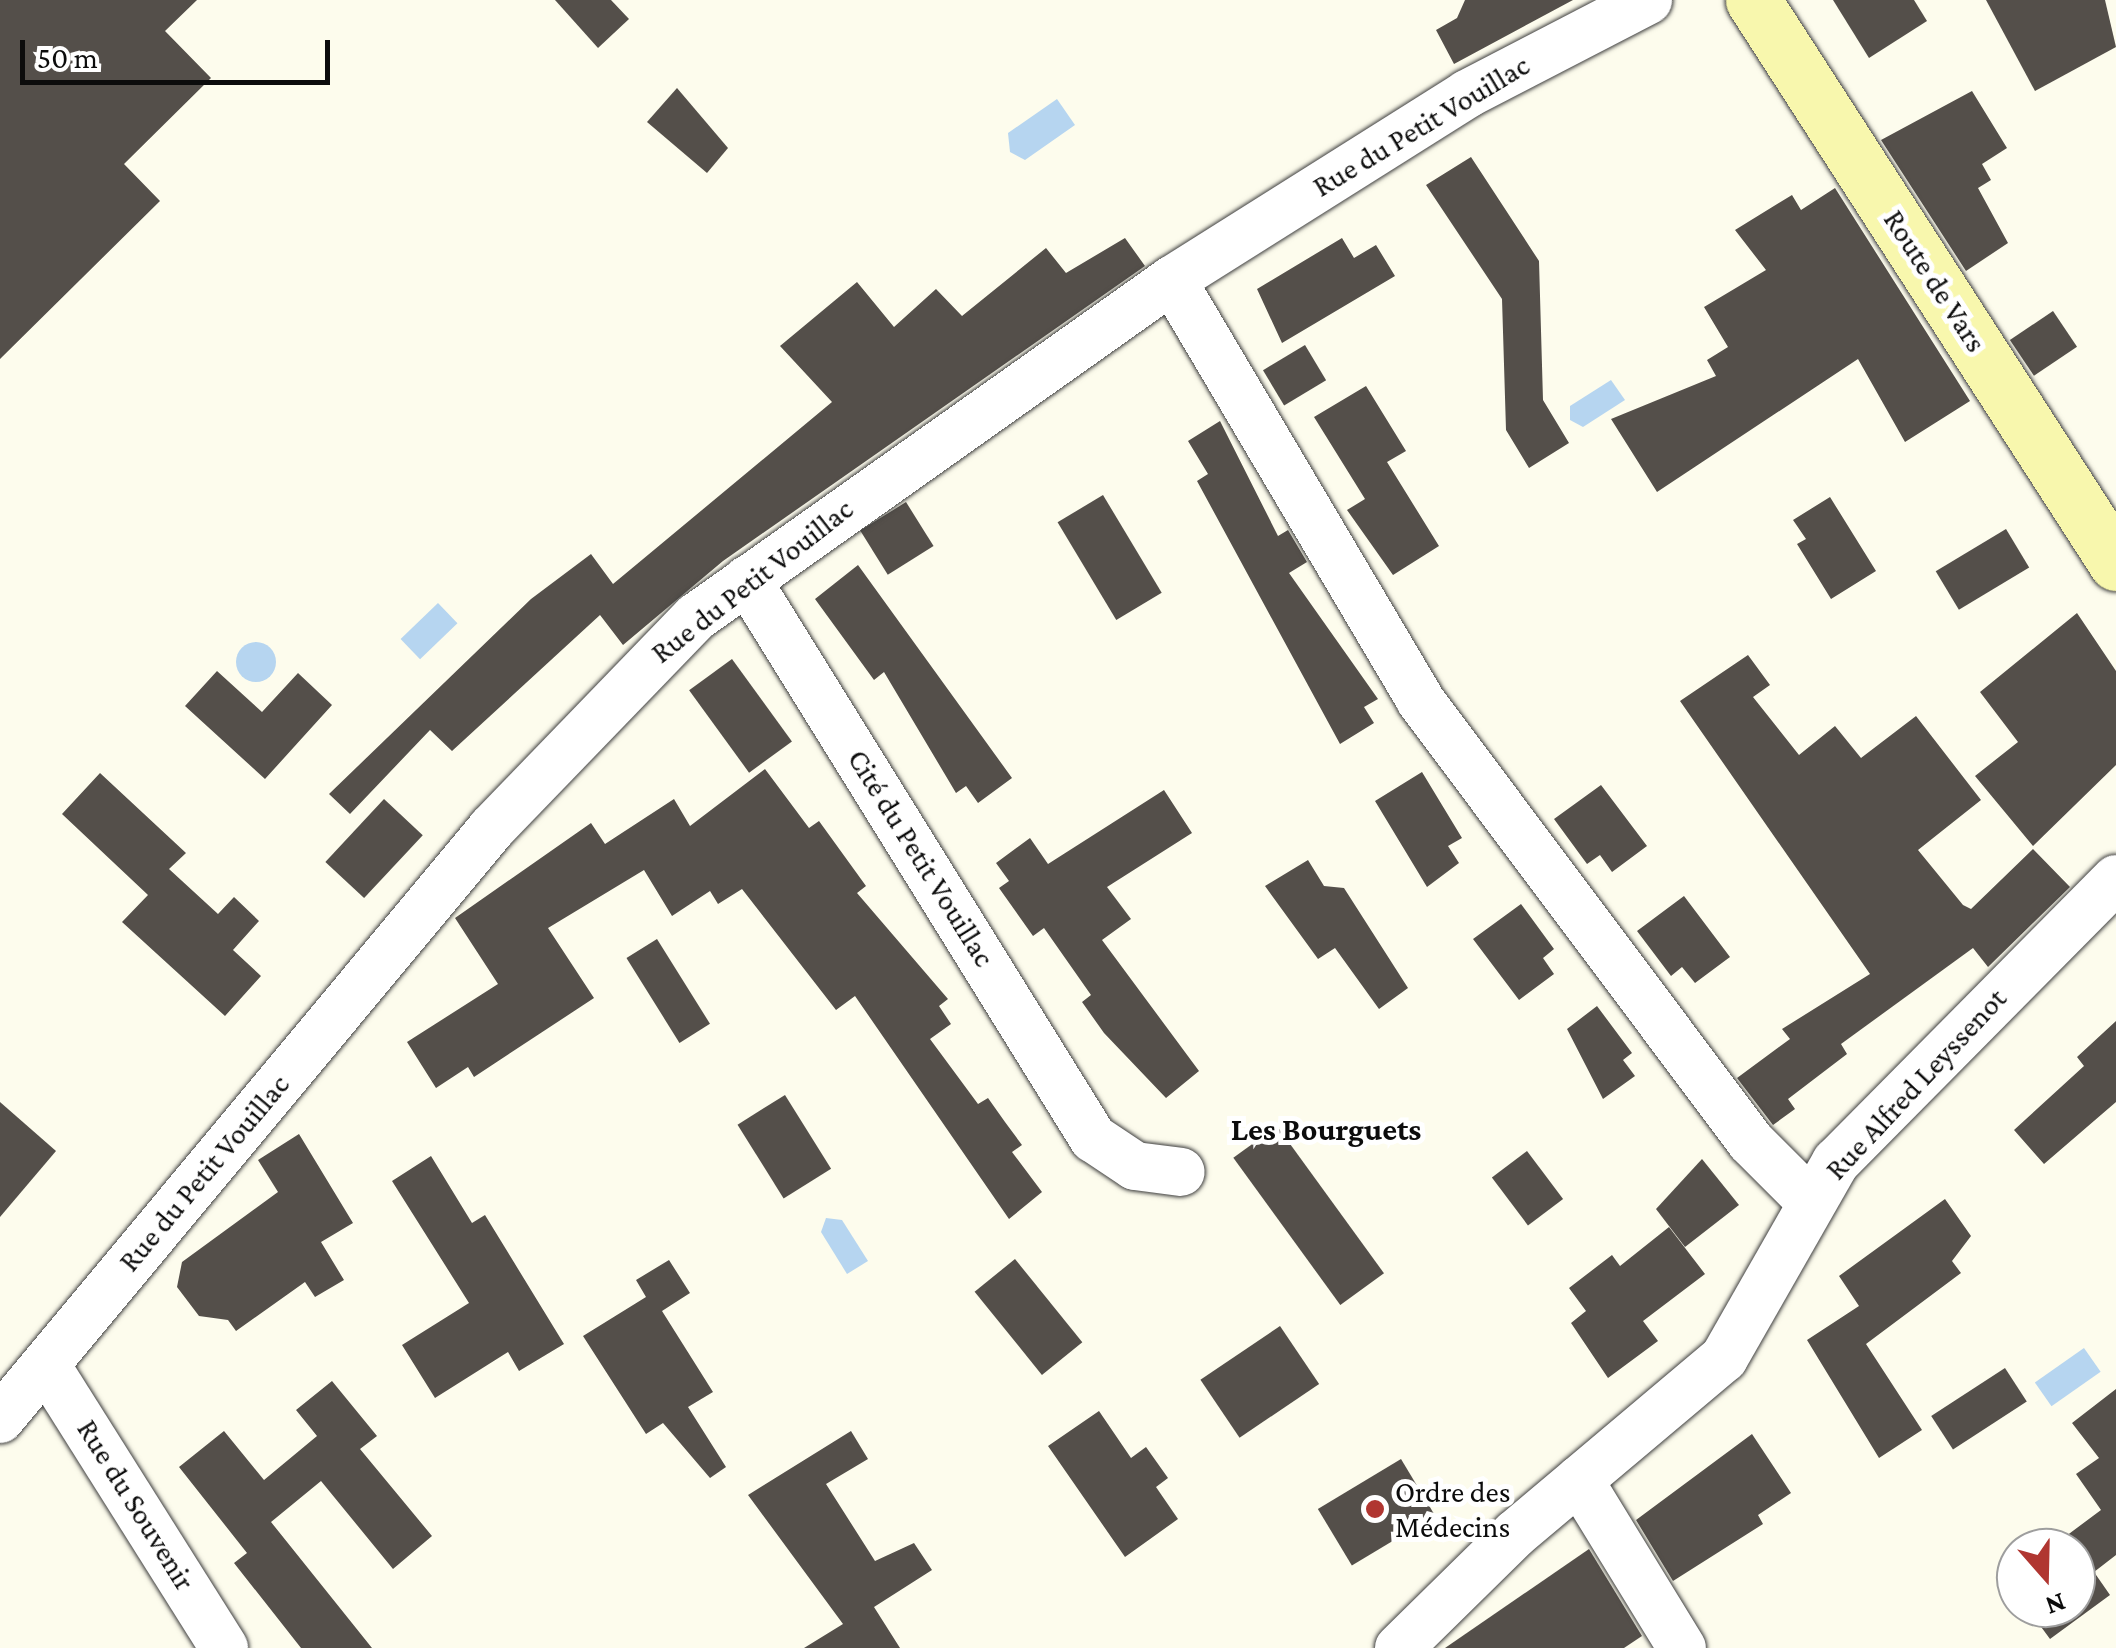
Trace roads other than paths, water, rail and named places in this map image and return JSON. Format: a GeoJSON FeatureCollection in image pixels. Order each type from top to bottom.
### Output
{"type":"FeatureCollection","features":[{"type":"Feature","properties":{"kind":"main road","name":"Route de Vars"},"geometry":{"type":"LineString","coordinates":[[1753,0],[2116,562]]}},
{"type":"Feature","properties":{"kind":"street","name":"Rue du Petit Vouillac"},"geometry":{"type":"LineString","coordinates":[[0,1420],[492,828],[636,672],[747,580],[1172,280],[1467,94],[1648,0]]}},
{"type":"Feature","properties":{"kind":"street"},"geometry":{"type":"LineString","coordinates":[[1172,280],[1420,700],[1750,1142],[1811,1202]]}},
{"type":"Feature","properties":{"kind":"street","name":"Cité du Petit Vouillac"},"geometry":{"type":"LineString","coordinates":[[747,580],[1092,1138],[1135,1166],[1181,1172]]}},
{"type":"Feature","properties":{"kind":"street","name":"Rue Alfred Leyssenot"},"geometry":{"type":"LineString","coordinates":[[1399,1648],[1579,1480],[1724,1358],[1811,1202],[1925,1066],[2116,879]]}},
{"type":"Feature","properties":{"kind":"street","name":"Rue du Souvenir"},"geometry":{"type":"LineString","coordinates":[[46,1365],[224,1648]]}},
{"type":"Feature","properties":{"kind":"street"},"geometry":{"type":"LineString","coordinates":[[1579,1480],[1682,1648]]}},
{"type":"Feature","properties":{"kind":"water"},"geometry":{"type":"Polygon","coordinates":[[[1057,99],[1075,125],[1025,160],[1010,152],[1008,133],[1057,99]]]}},
{"type":"Feature","properties":{"kind":"water"},"geometry":{"type":"Polygon","coordinates":[[[1611,380],[1625,400],[1583,427],[1570,420],[1570,406],[1611,380]]]}},
{"type":"Feature","properties":{"kind":"water"},"geometry":{"type":"Polygon","coordinates":[[[438,603],[457,623],[420,659],[401,639],[438,603]]]}},
{"type":"Feature","properties":{"kind":"water"},"geometry":{"type":"Polygon","coordinates":[[[256,642],[270,648],[276,662],[270,676],[256,682],[242,676],[236,662],[242,648],[256,642]]]}},
{"type":"Feature","properties":{"kind":"water"},"geometry":{"type":"Polygon","coordinates":[[[826,1218],[842,1220],[868,1261],[847,1274],[821,1232],[826,1218]]]}},
{"type":"Feature","properties":{"kind":"water"},"geometry":{"type":"Polygon","coordinates":[[[2084,1348],[2101,1372],[2051,1406],[2035,1382],[2084,1348]]]}},
{"type":"Feature","properties":{"kind":"place","name":"Ordre des Médecins"},"geometry":{"type":"Point","coordinates":[1375,1509]}},
{"type":"Feature","properties":{"kind":"district","name":"Les Bourguets"},"geometry":{"type":"Point","coordinates":[1326,1129]}}]}
